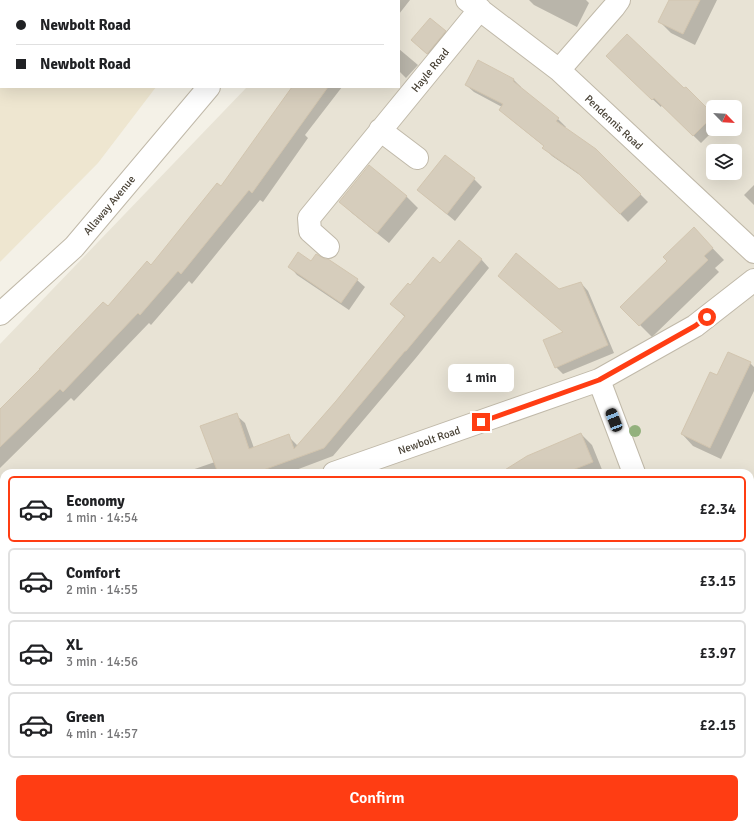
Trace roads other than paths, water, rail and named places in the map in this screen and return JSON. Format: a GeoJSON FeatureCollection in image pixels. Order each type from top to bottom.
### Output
{"type":"FeatureCollection","features":[{"type":"Feature","properties":{"kind":"street"},"geometry":{"type":"LineString","coordinates":[[559,70],[619,0]]}},
{"type":"Feature","properties":{"kind":"street","name":"Pendennis Road"},"geometry":{"type":"LineString","coordinates":[[473,4],[559,70],[754,252]]}},
{"type":"Feature","properties":{"kind":"street","name":"Hayle Road"},"geometry":{"type":"LineString","coordinates":[[328,246],[310,231],[309,218],[380,130],[473,4]]}},
{"type":"Feature","properties":{"kind":"street","name":"Allaway Avenue"},"geometry":{"type":"LineString","coordinates":[[0,314],[74,247],[208,88]]}},
{"type":"Feature","properties":{"kind":"street"},"geometry":{"type":"LineString","coordinates":[[380,130],[416,158]]}},
{"type":"Feature","properties":{"kind":"street","name":"Newbolt Road"},"geometry":{"type":"LineString","coordinates":[[345,469],[599,380],[695,326],[754,280]]}},
{"type":"Feature","properties":{"kind":"street"},"geometry":{"type":"LineString","coordinates":[[599,380],[632,469]]}}]}
